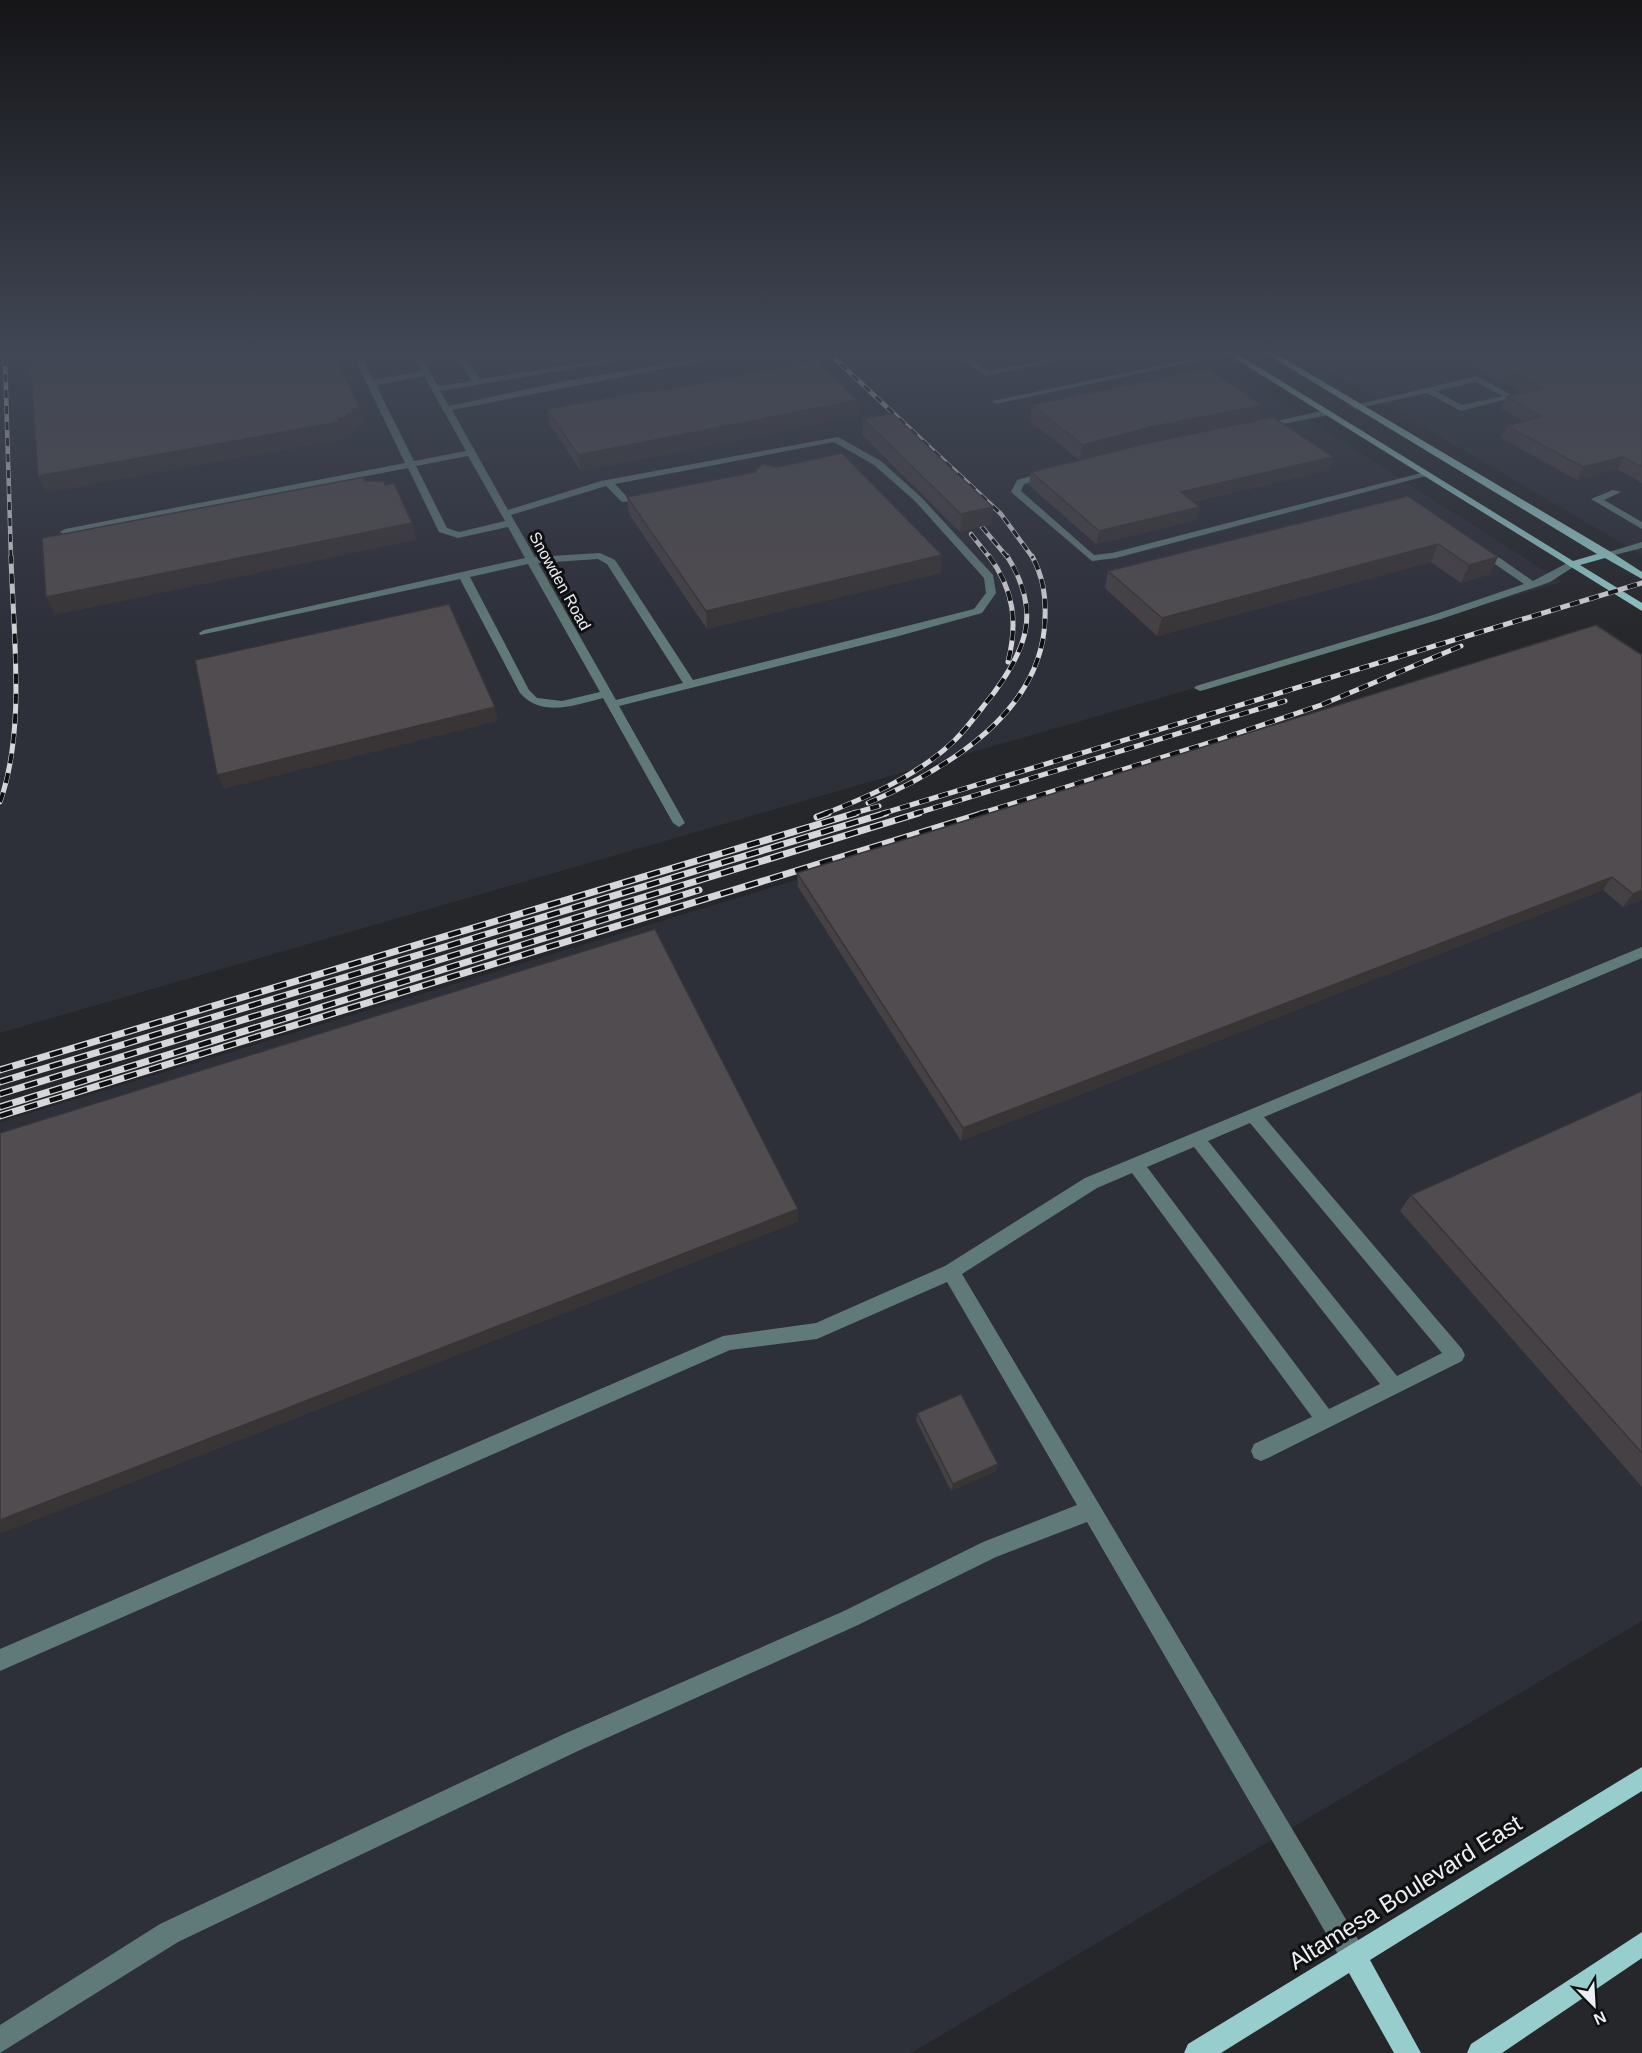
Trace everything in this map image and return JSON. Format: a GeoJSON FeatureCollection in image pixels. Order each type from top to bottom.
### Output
{"type":"FeatureCollection","features":[{"type":"Feature","properties":{"kind":"main road"},"geometry":{"type":"LineString","coordinates":[[1392,449],[1425,475],[1642,608]]}},
{"type":"Feature","properties":{"kind":"main road"},"geometry":{"type":"LineString","coordinates":[[1414,449],[1607,554],[1642,576]]}},
{"type":"Feature","properties":{"kind":"main road"},"geometry":{"type":"LineString","coordinates":[[1572,564],[1607,554]]}},
{"type":"Feature","properties":{"kind":"main road","name":"Altamesa Boulevard East"},"geometry":{"type":"LineString","coordinates":[[1197,2053],[1642,1778]]}},
{"type":"Feature","properties":{"kind":"main road"},"geometry":{"type":"LineString","coordinates":[[1480,2053],[1642,1944]]}},
{"type":"Feature","properties":{"kind":"main road"},"geometry":{"type":"LineString","coordinates":[[1354,1957],[1408,2053]]}},
{"type":"Feature","properties":{"kind":"street"},"geometry":{"type":"LineString","coordinates":[[402,449],[443,530],[449,534],[458,535],[608,483],[784,449]]}},
{"type":"Feature","properties":{"kind":"street","name":"Snowden Road"},"geometry":{"type":"LineString","coordinates":[[469,449],[679,823]]}},
{"type":"Feature","properties":{"kind":"street"},"geometry":{"type":"LineString","coordinates":[[464,576],[524,691],[533,701],[562,705],[609,699],[689,683],[891,635],[978,611],[991,593],[989,577],[905,486],[857,449]]}},
{"type":"Feature","properties":{"kind":"street"},"geometry":{"type":"LineString","coordinates":[[65,532],[471,453]]}},
{"type":"Feature","properties":{"kind":"street"},"geometry":{"type":"LineString","coordinates":[[1063,471],[1020,482],[1016,492],[1092,558],[1113,556],[1425,475]]}},
{"type":"Feature","properties":{"kind":"street"},"geometry":{"type":"LineString","coordinates":[[608,483],[625,500],[654,495]]}},
{"type":"Feature","properties":{"kind":"street"},"geometry":{"type":"LineString","coordinates":[[1616,492],[1596,499],[1642,526]]}},
{"type":"Feature","properties":{"kind":"street"},"geometry":{"type":"LineString","coordinates":[[1607,554],[1642,545]]}},
{"type":"Feature","properties":{"kind":"street"},"geometry":{"type":"LineString","coordinates":[[1483,551],[1532,585]]}},
{"type":"Feature","properties":{"kind":"street"},"geometry":{"type":"LineString","coordinates":[[204,633],[531,560],[600,556],[611,562],[689,683]]}},
{"type":"Feature","properties":{"kind":"street"},"geometry":{"type":"LineString","coordinates":[[1200,688],[1437,617],[1546,580],[1572,564]]}},
{"type":"Feature","properties":{"kind":"street"},"geometry":{"type":"LineString","coordinates":[[0,1660],[729,1342],[817,1331],[951,1272],[1091,1184],[1642,952]]}},
{"type":"Feature","properties":{"kind":"street"},"geometry":{"type":"LineString","coordinates":[[1252,1116],[1456,1355],[1261,1451]]}},
{"type":"Feature","properties":{"kind":"street"},"geometry":{"type":"LineString","coordinates":[[1197,1139],[1394,1387]]}},
{"type":"Feature","properties":{"kind":"street"},"geometry":{"type":"LineString","coordinates":[[1136,1165],[1325,1419]]}},
{"type":"Feature","properties":{"kind":"street"},"geometry":{"type":"LineString","coordinates":[[951,1272],[1354,1957]]}},
{"type":"Feature","properties":{"kind":"street"},"geometry":{"type":"LineString","coordinates":[[0,2040],[180,1928],[572,1742],[851,1618],[990,1549],[1091,1510]]}},
{"type":"Feature","properties":{"kind":"shaded area"},"geometry":{"type":"Polygon","coordinates":[[[0,449],[1354,449],[1562,582],[0,1033],[0,449]]]}},
{"type":"Feature","properties":{"kind":"shaded area"},"geometry":{"type":"Polygon","coordinates":[[[1461,449],[1642,449],[1642,555],[1461,449]]]}},
{"type":"Feature","properties":{"kind":"shaded area"},"geometry":{"type":"Polygon","coordinates":[[[1602,635],[1642,661],[1642,1621],[911,2053],[0,2053],[0,1122],[1602,635]]]}},
{"type":"Feature","properties":{"kind":"building"},"geometry":{"type":"Polygon","coordinates":[[[36,449],[190,449],[38,476],[36,449]]]}},
{"type":"Feature","properties":{"kind":"building"},"geometry":{"type":"Polygon","coordinates":[[[574,449],[610,449],[578,455],[574,449]]]}},
{"type":"Feature","properties":{"kind":"building"},"geometry":{"type":"Polygon","coordinates":[[[894,449],[930,449],[993,507],[961,514],[894,449]]]}},
{"type":"Feature","properties":{"kind":"building"},"geometry":{"type":"Polygon","coordinates":[[[1125,449],[1321,449],[1333,457],[1181,492],[1200,507],[1099,531],[1031,472],[1125,449]]]}},
{"type":"Feature","properties":{"kind":"building"},"geometry":{"type":"Polygon","coordinates":[[[1549,449],[1642,449],[1642,467],[1623,457],[1583,467],[1549,449]]]}},
{"type":"Feature","properties":{"kind":"building"},"geometry":{"type":"Polygon","coordinates":[[[842,453],[942,555],[706,611],[627,497],[755,472],[762,464],[778,467],[842,453]]]}},
{"type":"Feature","properties":{"kind":"building"},"geometry":{"type":"Polygon","coordinates":[[[364,477],[365,481],[384,481],[385,485],[394,483],[412,523],[46,597],[42,538],[364,477]]]}},
{"type":"Feature","properties":{"kind":"building"},"geometry":{"type":"Polygon","coordinates":[[[1408,496],[1498,557],[1469,565],[1438,544],[1162,618],[1108,571],[1408,496]]]}},
{"type":"Feature","properties":{"kind":"building"},"geometry":{"type":"Polygon","coordinates":[[[449,604],[495,707],[217,775],[195,660],[449,604]]]}},
{"type":"Feature","properties":{"kind":"building"},"geometry":{"type":"Polygon","coordinates":[[[1596,625],[1642,655],[1642,890],[1633,894],[1612,877],[963,1128],[797,873],[1596,625]]]}},
{"type":"Feature","properties":{"kind":"building"},"geometry":{"type":"Polygon","coordinates":[[[655,929],[798,1209],[0,1520],[0,1133],[655,929]]]}},
{"type":"Feature","properties":{"kind":"building"},"geometry":{"type":"Polygon","coordinates":[[[1642,1091],[1642,1453],[1411,1195],[1642,1091]]]}},
{"type":"Feature","properties":{"kind":"building"},"geometry":{"type":"Polygon","coordinates":[[[961,1394],[998,1464],[953,1484],[917,1413],[961,1394]]]}},
{"type":"Feature","properties":{"kind":"railway"},"geometry":{"type":"LineString","coordinates":[[8,449],[11,558]]}},
{"type":"Feature","properties":{"kind":"railway"},"geometry":{"type":"LineString","coordinates":[[931,449],[1001,514],[1033,558]]}},
{"type":"Feature","properties":{"kind":"railway"},"geometry":{"type":"LineString","coordinates":[[982,527],[1008,558]]}},
{"type":"Feature","properties":{"kind":"railway"},"geometry":{"type":"LineString","coordinates":[[971,534],[990,558]]}},
{"type":"Feature","properties":{"kind":"railway"},"geometry":{"type":"LineString","coordinates":[[0,802],[8,774],[15,713],[16,681],[11,556]]}},
{"type":"Feature","properties":{"kind":"railway"},"geometry":{"type":"LineString","coordinates":[[989,556],[1004,581],[1012,607],[1013,633],[1008,662]]}},
{"type":"Feature","properties":{"kind":"railway"},"geometry":{"type":"LineString","coordinates":[[824,814],[876,792],[926,764],[955,740],[993,694],[1015,660],[1026,628],[1027,611],[1024,594],[1018,576],[1007,556]]}},
{"type":"Feature","properties":{"kind":"railway"},"geometry":{"type":"LineString","coordinates":[[868,803],[928,774],[985,734],[1008,710],[1027,682],[1040,652],[1045,618],[1043,586],[1033,558]]}},
{"type":"Feature","properties":{"kind":"railway"},"geometry":{"type":"LineString","coordinates":[[881,814],[1642,583]]}},
{"type":"Feature","properties":{"kind":"railway"},"geometry":{"type":"LineString","coordinates":[[979,814],[1212,742],[1321,705],[1461,646]]}},
{"type":"Feature","properties":{"kind":"railway"},"geometry":{"type":"LineString","coordinates":[[914,814],[1285,701]]}},
{"type":"Feature","properties":{"kind":"railway"},"geometry":{"type":"LineString","coordinates":[[851,814],[879,806]]}},
{"type":"Feature","properties":{"kind":"railway"},"geometry":{"type":"LineString","coordinates":[[817,817],[828,813]]}},
{"type":"Feature","properties":{"kind":"railway"},"geometry":{"type":"LineString","coordinates":[[0,1070],[856,813]]}},
{"type":"Feature","properties":{"kind":"railway"},"geometry":{"type":"LineString","coordinates":[[0,1082],[886,813]]}},
{"type":"Feature","properties":{"kind":"railway"},"geometry":{"type":"LineString","coordinates":[[0,1094],[919,813]]}},
{"type":"Feature","properties":{"kind":"railway"},"geometry":{"type":"LineString","coordinates":[[0,1116],[984,813]]}},
{"type":"Feature","properties":{"kind":"railway"},"geometry":{"type":"LineString","coordinates":[[0,1107],[699,890]]}}]}
